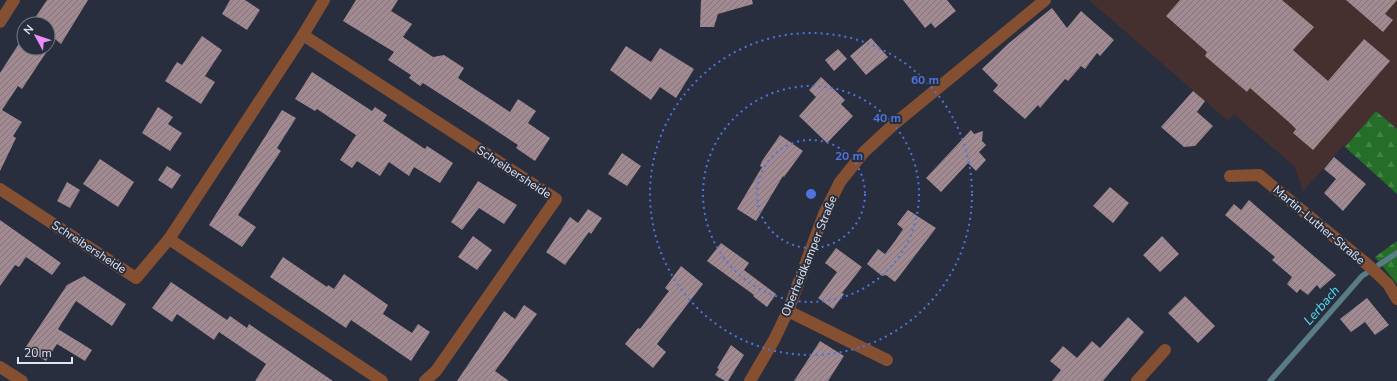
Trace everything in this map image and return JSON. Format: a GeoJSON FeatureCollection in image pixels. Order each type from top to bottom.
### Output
{"type":"FeatureCollection","features":[{"type":"Feature","properties":{"kind":"street"},"geometry":{"type":"LineString","coordinates":[[0,22],[14,0]]}},
{"type":"Feature","properties":{"kind":"street","name":"Schreibersheide"},"geometry":{"type":"LineString","coordinates":[[0,189],[136,278],[169,239],[303,35],[324,0]]}},
{"type":"Feature","properties":{"kind":"street","name":"Oberheidkamper Straße"},"geometry":{"type":"LineString","coordinates":[[750,381],[774,340],[788,311],[832,197],[840,182],[864,152],[893,125],[1045,0]]}},
{"type":"Feature","properties":{"kind":"street","name":"Schreibersheide"},"geometry":{"type":"LineString","coordinates":[[303,35],[556,199],[436,371],[425,381]]}},
{"type":"Feature","properties":{"kind":"street","name":"Martin-Luther-Straße"},"geometry":{"type":"LineString","coordinates":[[1230,176],[1259,175],[1368,265],[1388,284],[1397,299]]}},
{"type":"Feature","properties":{"kind":"street"},"geometry":{"type":"LineString","coordinates":[[169,239],[382,381]]}},
{"type":"Feature","properties":{"kind":"street"},"geometry":{"type":"LineString","coordinates":[[788,311],[887,360]]}},
{"type":"Feature","properties":{"kind":"street"},"geometry":{"type":"LineString","coordinates":[[1137,381],[1165,350]]}},
{"type":"Feature","properties":{"kind":"street"},"geometry":{"type":"LineString","coordinates":[[0,366],[22,381]]}},
{"type":"Feature","properties":{"kind":"shaded area"},"geometry":{"type":"Polygon","coordinates":[[[1089,0],[1397,0],[1397,129],[1376,111],[1303,192],[1295,167],[1234,114],[1228,121],[1089,0]]]}},
{"type":"Feature","properties":{"kind":"green space"},"geometry":{"type":"Polygon","coordinates":[[[1376,111],[1397,129],[1397,194],[1345,147],[1376,111]]]}},
{"type":"Feature","properties":{"kind":"green space"},"geometry":{"type":"Polygon","coordinates":[[[1397,241],[1397,284],[1375,257],[1397,241]]]}},
{"type":"Feature","properties":{"kind":"building"},"geometry":{"type":"Polygon","coordinates":[[[47,0],[88,0],[61,44],[56,40],[56,16],[36,16],[47,0]]]}},
{"type":"Feature","properties":{"kind":"building"},"geometry":{"type":"Polygon","coordinates":[[[230,0],[245,0],[260,10],[247,30],[222,14],[230,0]]]}},
{"type":"Feature","properties":{"kind":"building"},"geometry":{"type":"Polygon","coordinates":[[[356,0],[398,0],[391,11],[412,24],[403,37],[433,57],[444,55],[464,68],[458,78],[510,112],[518,99],[536,111],[528,123],[550,138],[535,161],[516,148],[518,145],[468,112],[423,83],[420,86],[409,78],[411,75],[388,60],[394,52],[343,21],[356,0]]]}},
{"type":"Feature","properties":{"kind":"building"},"geometry":{"type":"Polygon","coordinates":[[[701,0],[752,0],[753,4],[718,14],[714,27],[700,27],[701,0]]]}},
{"type":"Feature","properties":{"kind":"building"},"geometry":{"type":"Polygon","coordinates":[[[903,0],[947,0],[956,11],[935,28],[931,23],[925,28],[903,0]]]}},
{"type":"Feature","properties":{"kind":"building"},"geometry":{"type":"Polygon","coordinates":[[[1180,0],[1282,0],[1314,27],[1293,50],[1328,81],[1364,39],[1390,61],[1313,150],[1293,133],[1296,129],[1291,124],[1250,88],[1247,92],[1205,56],[1207,52],[1166,16],[1180,0]]]}},
{"type":"Feature","properties":{"kind":"building"},"geometry":{"type":"Polygon","coordinates":[[[1346,0],[1397,0],[1385,14],[1393,20],[1383,32],[1346,0]]]}},
{"type":"Feature","properties":{"kind":"building"},"geometry":{"type":"Polygon","coordinates":[[[1052,8],[1067,28],[1081,11],[1114,40],[1100,56],[1097,53],[1085,69],[1081,66],[1068,81],[1065,79],[1040,108],[1038,105],[1025,119],[993,91],[998,85],[982,69],[1009,43],[1052,8]]]}},
{"type":"Feature","properties":{"kind":"building"},"geometry":{"type":"Polygon","coordinates":[[[202,36],[222,50],[205,76],[215,82],[201,104],[165,81],[177,62],[182,65],[202,36]]]}},
{"type":"Feature","properties":{"kind":"building"},"geometry":{"type":"Polygon","coordinates":[[[871,38],[888,57],[866,75],[850,56],[871,38]]]}},
{"type":"Feature","properties":{"kind":"building"},"geometry":{"type":"Polygon","coordinates":[[[626,46],[651,62],[660,48],[694,69],[676,98],[660,87],[651,100],[610,70],[626,46]]]}},
{"type":"Feature","properties":{"kind":"building"},"geometry":{"type":"Polygon","coordinates":[[[16,48],[16,56],[44,56],[22,89],[18,86],[2,110],[22,122],[13,136],[16,138],[0,171],[0,73],[16,48]]]}},
{"type":"Feature","properties":{"kind":"building"},"geometry":{"type":"Polygon","coordinates":[[[838,49],[847,59],[834,71],[825,60],[838,49]]]}},
{"type":"Feature","properties":{"kind":"building"},"geometry":{"type":"Polygon","coordinates":[[[312,72],[372,111],[375,107],[387,115],[383,121],[425,149],[427,146],[453,163],[440,183],[414,167],[409,176],[389,162],[380,176],[357,161],[352,168],[340,160],[356,135],[317,109],[315,111],[295,99],[312,72]]]}},
{"type":"Feature","properties":{"kind":"building"},"geometry":{"type":"Polygon","coordinates":[[[821,77],[845,100],[841,104],[853,116],[827,143],[799,116],[816,97],[809,90],[821,77]]]}},
{"type":"Feature","properties":{"kind":"building"},"geometry":{"type":"Polygon","coordinates":[[[1193,91],[1205,101],[1197,112],[1213,126],[1195,146],[1184,147],[1161,127],[1193,91]]]}},
{"type":"Feature","properties":{"kind":"building"},"geometry":{"type":"Polygon","coordinates":[[[158,107],[173,117],[168,124],[182,133],[170,151],[142,133],[158,107]]]}},
{"type":"Feature","properties":{"kind":"building"},"geometry":{"type":"Polygon","coordinates":[[[282,110],[296,118],[277,148],[281,151],[238,215],[256,227],[242,247],[209,225],[282,110]]]}},
{"type":"Feature","properties":{"kind":"building"},"geometry":{"type":"Polygon","coordinates":[[[971,130],[974,134],[983,131],[982,141],[986,145],[979,152],[986,160],[976,171],[968,163],[941,192],[926,178],[971,130]]]}},
{"type":"Feature","properties":{"kind":"building"},"geometry":{"type":"Polygon","coordinates":[[[780,135],[803,151],[784,177],[783,176],[756,221],[737,209],[762,167],[760,166],[762,161],[780,135]]]}},
{"type":"Feature","properties":{"kind":"building"},"geometry":{"type":"Polygon","coordinates":[[[622,153],[641,166],[627,186],[608,174],[622,153]]]}},
{"type":"Feature","properties":{"kind":"building"},"geometry":{"type":"Polygon","coordinates":[[[1334,157],[1366,184],[1343,211],[1324,193],[1336,179],[1324,169],[1334,157]]]}},
{"type":"Feature","properties":{"kind":"building"},"geometry":{"type":"Polygon","coordinates":[[[100,159],[134,182],[118,207],[83,184],[100,159]]]}},
{"type":"Feature","properties":{"kind":"building"},"geometry":{"type":"Polygon","coordinates":[[[167,166],[181,175],[172,189],[158,180],[167,166]]]}},
{"type":"Feature","properties":{"kind":"building"},"geometry":{"type":"Polygon","coordinates":[[[478,181],[517,205],[504,224],[479,208],[462,230],[451,222],[478,181]]]}},
{"type":"Feature","properties":{"kind":"building"},"geometry":{"type":"Polygon","coordinates":[[[67,182],[80,190],[70,208],[57,201],[67,182]]]}},
{"type":"Feature","properties":{"kind":"building"},"geometry":{"type":"Polygon","coordinates":[[[1110,187],[1129,203],[1113,223],[1093,206],[1110,187]]]}},
{"type":"Feature","properties":{"kind":"building"},"geometry":{"type":"Polygon","coordinates":[[[1249,200],[1336,275],[1320,289],[1317,285],[1308,295],[1300,289],[1297,293],[1287,284],[1292,277],[1272,260],[1275,257],[1225,215],[1234,204],[1241,210],[1249,200]]]}},
{"type":"Feature","properties":{"kind":"building"},"geometry":{"type":"Polygon","coordinates":[[[588,209],[602,218],[591,234],[589,232],[565,265],[546,252],[570,217],[578,223],[588,209]]]}},
{"type":"Feature","properties":{"kind":"building"},"geometry":{"type":"Polygon","coordinates":[[[908,210],[936,228],[895,282],[886,275],[882,276],[867,264],[878,249],[885,254],[895,241],[903,229],[897,224],[908,210]]]}},
{"type":"Feature","properties":{"kind":"building"},"geometry":{"type":"Polygon","coordinates":[[[0,220],[61,263],[52,275],[26,257],[19,267],[15,265],[0,286],[0,220]]]}},
{"type":"Feature","properties":{"kind":"building"},"geometry":{"type":"Polygon","coordinates":[[[473,236],[492,250],[477,270],[458,257],[473,236]]]}},
{"type":"Feature","properties":{"kind":"building"},"geometry":{"type":"Polygon","coordinates":[[[1162,236],[1179,254],[1160,272],[1143,255],[1162,236]]]}},
{"type":"Feature","properties":{"kind":"building"},"geometry":{"type":"Polygon","coordinates":[[[721,243],[749,263],[744,270],[776,294],[767,307],[753,296],[754,295],[707,261],[721,243]]]}},
{"type":"Feature","properties":{"kind":"building"},"geometry":{"type":"Polygon","coordinates":[[[836,248],[862,267],[842,293],[844,294],[833,309],[818,298],[837,272],[825,263],[836,248]]]}},
{"type":"Feature","properties":{"kind":"building"},"geometry":{"type":"Polygon","coordinates":[[[283,257],[327,287],[328,285],[334,289],[344,274],[388,305],[383,314],[412,333],[418,324],[430,332],[411,361],[351,320],[346,328],[270,277],[283,257]]]}},
{"type":"Feature","properties":{"kind":"building"},"geometry":{"type":"Polygon","coordinates":[[[681,266],[703,284],[657,344],[666,352],[653,368],[625,344],[638,328],[640,329],[669,291],[665,288],[681,266]]]}},
{"type":"Feature","properties":{"kind":"building"},"geometry":{"type":"Polygon","coordinates":[[[84,276],[126,304],[112,326],[76,301],[58,329],[92,350],[85,361],[57,344],[46,361],[25,348],[67,285],[84,276]]]}},
{"type":"Feature","properties":{"kind":"building"},"geometry":{"type":"Polygon","coordinates":[[[171,282],[227,320],[230,316],[247,328],[249,324],[333,381],[255,381],[266,364],[219,332],[214,340],[177,314],[172,322],[152,308],[171,282]]]}},
{"type":"Feature","properties":{"kind":"building"},"geometry":{"type":"Polygon","coordinates":[[[1185,296],[1215,326],[1198,343],[1168,313],[1185,296]]]}},
{"type":"Feature","properties":{"kind":"building"},"geometry":{"type":"Polygon","coordinates":[[[1367,298],[1389,325],[1375,335],[1365,322],[1351,332],[1340,319],[1367,298]]]}},
{"type":"Feature","properties":{"kind":"building"},"geometry":{"type":"Polygon","coordinates":[[[524,305],[537,314],[495,371],[509,381],[457,381],[504,311],[515,319],[524,305]]]}},
{"type":"Feature","properties":{"kind":"building"},"geometry":{"type":"Polygon","coordinates":[[[1128,317],[1144,332],[1103,381],[1052,381],[1061,370],[1050,361],[1063,346],[1077,358],[1092,341],[1100,348],[1128,317]]]}},
{"type":"Feature","properties":{"kind":"building"},"geometry":{"type":"Polygon","coordinates":[[[820,341],[844,356],[828,381],[794,381],[820,341]]]}},
{"type":"Feature","properties":{"kind":"building"},"geometry":{"type":"Polygon","coordinates":[[[731,345],[744,355],[728,381],[725,381],[715,375],[719,369],[717,368],[731,345]]]}},
{"type":"Feature","properties":{"kind":"waterway","name":"Lerbach"},"geometry":{"type":"LineString","coordinates":[[1270,381],[1362,276],[1397,253]]}}]}
